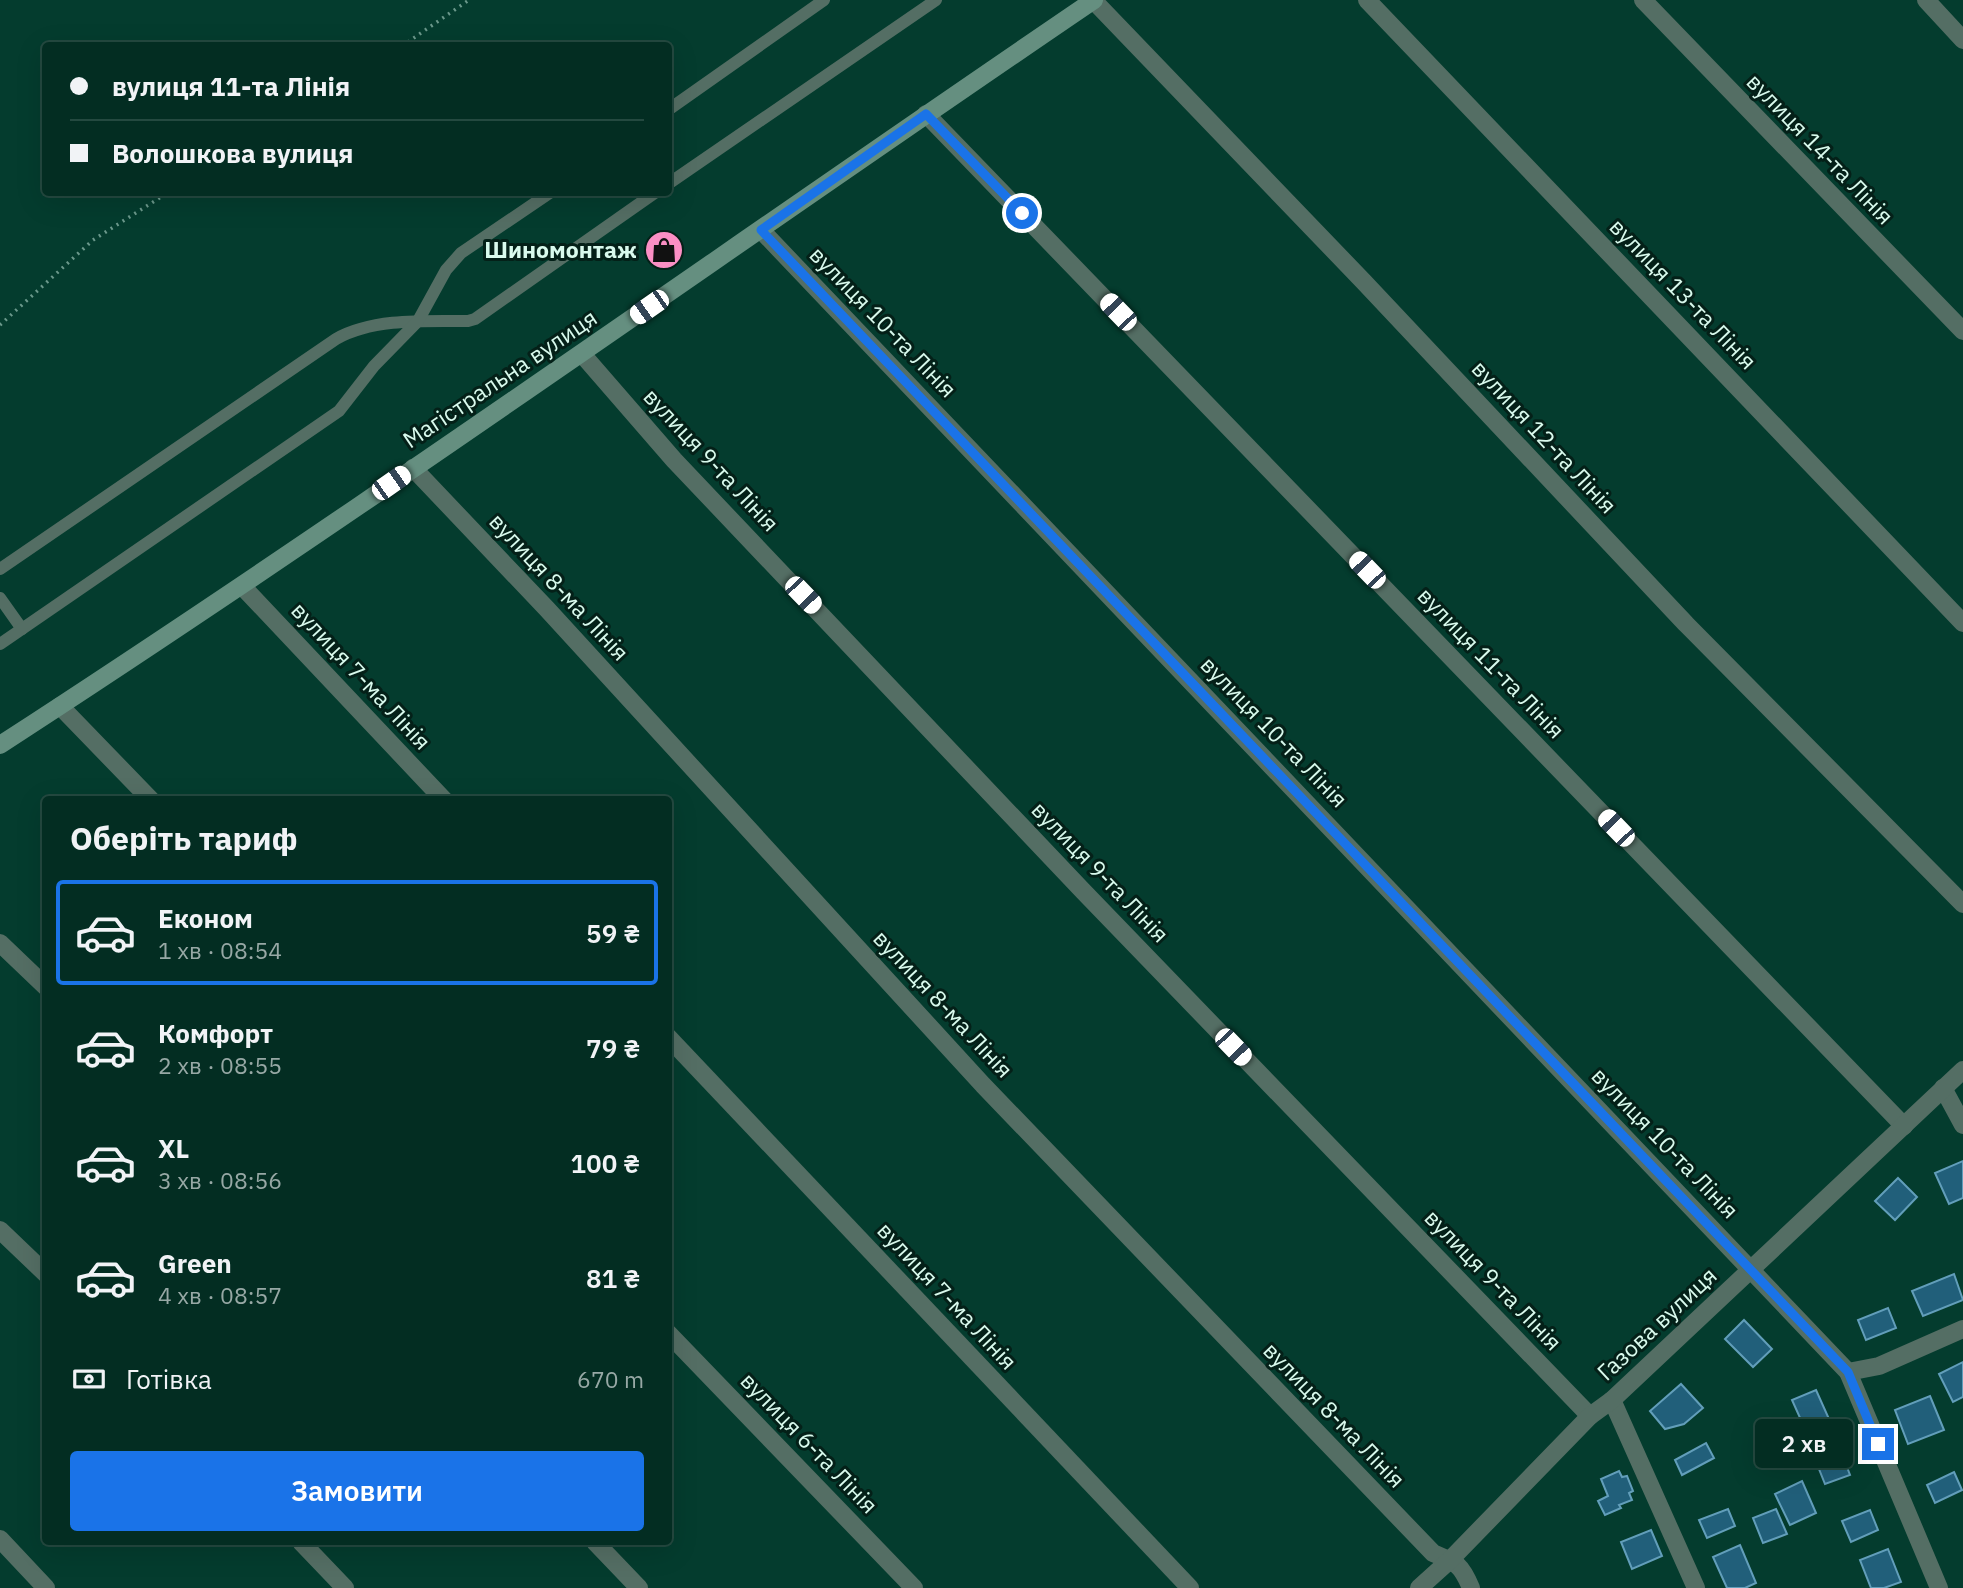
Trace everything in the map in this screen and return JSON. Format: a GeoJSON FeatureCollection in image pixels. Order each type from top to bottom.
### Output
{"type":"FeatureCollection","features":[{"type":"Feature","properties":{"kind":"street","name":"Магістральна вулиця"},"geometry":{"type":"LineString","coordinates":[[0,745],[242,586],[1093,0]]}},
{"type":"Feature","properties":{"kind":"street","name":"вулиця 12-та Лінія"},"geometry":{"type":"LineString","coordinates":[[1093,0],[1364,282],[1686,624],[1963,904]]}},
{"type":"Feature","properties":{"kind":"street","name":"вулиця 13-та Лінія"},"geometry":{"type":"LineString","coordinates":[[1367,0],[1963,623]]}},
{"type":"Feature","properties":{"kind":"street","name":"вулиця 14-та Лінія"},"geometry":{"type":"LineString","coordinates":[[1643,0],[1963,331]]}},
{"type":"Feature","properties":{"kind":"street"},"geometry":{"type":"LineString","coordinates":[[1926,0],[1963,40]]}},
{"type":"Feature","properties":{"kind":"street","name":"вулиця 11-та Лінія"},"geometry":{"type":"LineString","coordinates":[[926,114],[1904,1126]]}},
{"type":"Feature","properties":{"kind":"street","name":"вулиця 10-та Лінія"},"geometry":{"type":"LineString","coordinates":[[761,230],[1848,1372]]}},
{"type":"Feature","properties":{"kind":"street","name":"вулиця 9-та Лінія"},"geometry":{"type":"LineString","coordinates":[[582,354],[694,481],[1083,891],[1590,1416]]}},
{"type":"Feature","properties":{"kind":"street","name":"вулиця 8-ма Лінія"},"geometry":{"type":"LineString","coordinates":[[413,468],[556,619],[1003,1105],[1433,1553],[1463,1568],[1471,1588]]}},
{"type":"Feature","properties":{"kind":"street","name":"вулиця 7-ма Лінія"},"geometry":{"type":"LineString","coordinates":[[242,586],[440,796]]}},
{"type":"Feature","properties":{"kind":"street"},"geometry":{"type":"LineString","coordinates":[[60,706],[147,796]]}},
{"type":"Feature","properties":{"kind":"street"},"geometry":{"type":"LineString","coordinates":[[0,943],[42,983]]}},
{"type":"Feature","properties":{"kind":"street","name":"вулиця 7-ма Лінія"},"geometry":{"type":"LineString","coordinates":[[672,1041],[1189,1588]]}},
{"type":"Feature","properties":{"kind":"street","name":"Газова вулиця"},"geometry":{"type":"LineString","coordinates":[[1419,1588],[1450,1560],[1590,1416],[1612,1400],[1963,1070]]}},
{"type":"Feature","properties":{"kind":"street"},"geometry":{"type":"LineString","coordinates":[[1944,1088],[1963,1125]]}},
{"type":"Feature","properties":{"kind":"street"},"geometry":{"type":"LineString","coordinates":[[0,1230],[42,1270]]}},
{"type":"Feature","properties":{"kind":"street"},"geometry":{"type":"LineString","coordinates":[[1939,1588],[1848,1372],[1879,1366],[1963,1329]]}},
{"type":"Feature","properties":{"kind":"street","name":"вулиця 6-та Лінія"},"geometry":{"type":"LineString","coordinates":[[672,1337],[914,1588]]}},
{"type":"Feature","properties":{"kind":"street"},"geometry":{"type":"LineString","coordinates":[[1612,1400],[1696,1588]]}},
{"type":"Feature","properties":{"kind":"street"},"geometry":{"type":"LineString","coordinates":[[0,1539],[46,1588]]}},
{"type":"Feature","properties":{"kind":"street"},"geometry":{"type":"LineString","coordinates":[[304,1545],[345,1588]]}},
{"type":"Feature","properties":{"kind":"street"},"geometry":{"type":"LineString","coordinates":[[597,1545],[639,1588]]}},
{"type":"Feature","properties":{"kind":"lane"},"geometry":{"type":"LineString","coordinates":[[672,107],[824,0]]}},
{"type":"Feature","properties":{"kind":"lane"},"geometry":{"type":"LineString","coordinates":[[672,181],[936,0]]}},
{"type":"Feature","properties":{"kind":"lane"},"geometry":{"type":"LineString","coordinates":[[0,644],[339,411],[374,366],[418,321],[451,262],[545,196]]}},
{"type":"Feature","properties":{"kind":"lane"},"geometry":{"type":"LineString","coordinates":[[0,569],[342,335],[358,328],[418,321],[475,319],[650,196]]}},
{"type":"Feature","properties":{"kind":"lane"},"geometry":{"type":"LineString","coordinates":[[0,598],[22,629]]}},
{"type":"Feature","properties":{"kind":"path"},"geometry":{"type":"LineString","coordinates":[[408,42],[469,0]]}},
{"type":"Feature","properties":{"kind":"path"},"geometry":{"type":"LineString","coordinates":[[0,326],[93,240],[163,196]]}},
{"type":"Feature","properties":{"kind":"building"},"geometry":{"type":"Polygon","coordinates":[[[1963,1161],[1963,1198],[1949,1204],[1935,1173],[1963,1161]]]}},
{"type":"Feature","properties":{"kind":"building"},"geometry":{"type":"Polygon","coordinates":[[[1898,1178],[1917,1197],[1895,1220],[1875,1201],[1898,1178]]]}},
{"type":"Feature","properties":{"kind":"building"},"geometry":{"type":"Polygon","coordinates":[[[1954,1274],[1963,1300],[1923,1316],[1912,1291],[1954,1274]]]}},
{"type":"Feature","properties":{"kind":"building"},"geometry":{"type":"Polygon","coordinates":[[[1888,1308],[1896,1328],[1866,1340],[1858,1320],[1888,1308]]]}},
{"type":"Feature","properties":{"kind":"building"},"geometry":{"type":"Polygon","coordinates":[[[1744,1320],[1772,1349],[1753,1367],[1725,1339],[1744,1320]]]}},
{"type":"Feature","properties":{"kind":"building"},"geometry":{"type":"Polygon","coordinates":[[[1963,1362],[1963,1397],[1953,1402],[1939,1374],[1963,1362]]]}},
{"type":"Feature","properties":{"kind":"building"},"geometry":{"type":"Polygon","coordinates":[[[1681,1384],[1703,1408],[1684,1424],[1665,1429],[1650,1411],[1681,1384]]]}},
{"type":"Feature","properties":{"kind":"building"},"geometry":{"type":"Polygon","coordinates":[[[1816,1390],[1829,1419],[1805,1429],[1792,1400],[1816,1390]]]}},
{"type":"Feature","properties":{"kind":"building"},"geometry":{"type":"Polygon","coordinates":[[[1930,1396],[1944,1430],[1908,1444],[1895,1410],[1930,1396]]]}},
{"type":"Feature","properties":{"kind":"building"},"geometry":{"type":"Polygon","coordinates":[[[1706,1443],[1714,1458],[1682,1475],[1675,1460],[1706,1443]]]}},
{"type":"Feature","properties":{"kind":"building"},"geometry":{"type":"Polygon","coordinates":[[[1838,1444],[1850,1475],[1825,1484],[1813,1454],[1838,1444]]]}},
{"type":"Feature","properties":{"kind":"building"},"geometry":{"type":"Polygon","coordinates":[[[1619,1471],[1622,1477],[1627,1476],[1633,1491],[1629,1493],[1632,1500],[1605,1515],[1598,1501],[1608,1496],[1601,1479],[1619,1471]]]}},
{"type":"Feature","properties":{"kind":"building"},"geometry":{"type":"Polygon","coordinates":[[[1954,1472],[1962,1490],[1935,1503],[1927,1485],[1954,1472]]]}},
{"type":"Feature","properties":{"kind":"building"},"geometry":{"type":"Polygon","coordinates":[[[1802,1481],[1816,1513],[1790,1525],[1775,1494],[1802,1481]]]}},
{"type":"Feature","properties":{"kind":"building"},"geometry":{"type":"Polygon","coordinates":[[[1728,1509],[1735,1526],[1707,1538],[1699,1520],[1728,1509]]]}},
{"type":"Feature","properties":{"kind":"building"},"geometry":{"type":"Polygon","coordinates":[[[1776,1509],[1787,1534],[1763,1543],[1753,1518],[1776,1509]]]}},
{"type":"Feature","properties":{"kind":"building"},"geometry":{"type":"Polygon","coordinates":[[[1870,1510],[1878,1530],[1851,1542],[1842,1521],[1870,1510]]]}},
{"type":"Feature","properties":{"kind":"building"},"geometry":{"type":"Polygon","coordinates":[[[1651,1530],[1662,1556],[1632,1569],[1621,1542],[1651,1530]]]}},
{"type":"Feature","properties":{"kind":"building"},"geometry":{"type":"Polygon","coordinates":[[[1740,1545],[1756,1583],[1745,1588],[1727,1588],[1713,1557],[1740,1545]]]}},
{"type":"Feature","properties":{"kind":"building"},"geometry":{"type":"Polygon","coordinates":[[[1888,1549],[1901,1582],[1884,1588],[1871,1588],[1860,1560],[1888,1549]]]}},
{"type":"Feature","properties":{"kind":"place","name":"Шиномонтаж"},"geometry":{"type":"Point","coordinates":[664,250]}},
{"type":"Feature","properties":{"kind":"route"},"geometry":{"type":"LineString","coordinates":[[1022,213],[926,114],[761,230],[1848,1372],[1878,1444]]}}]}
